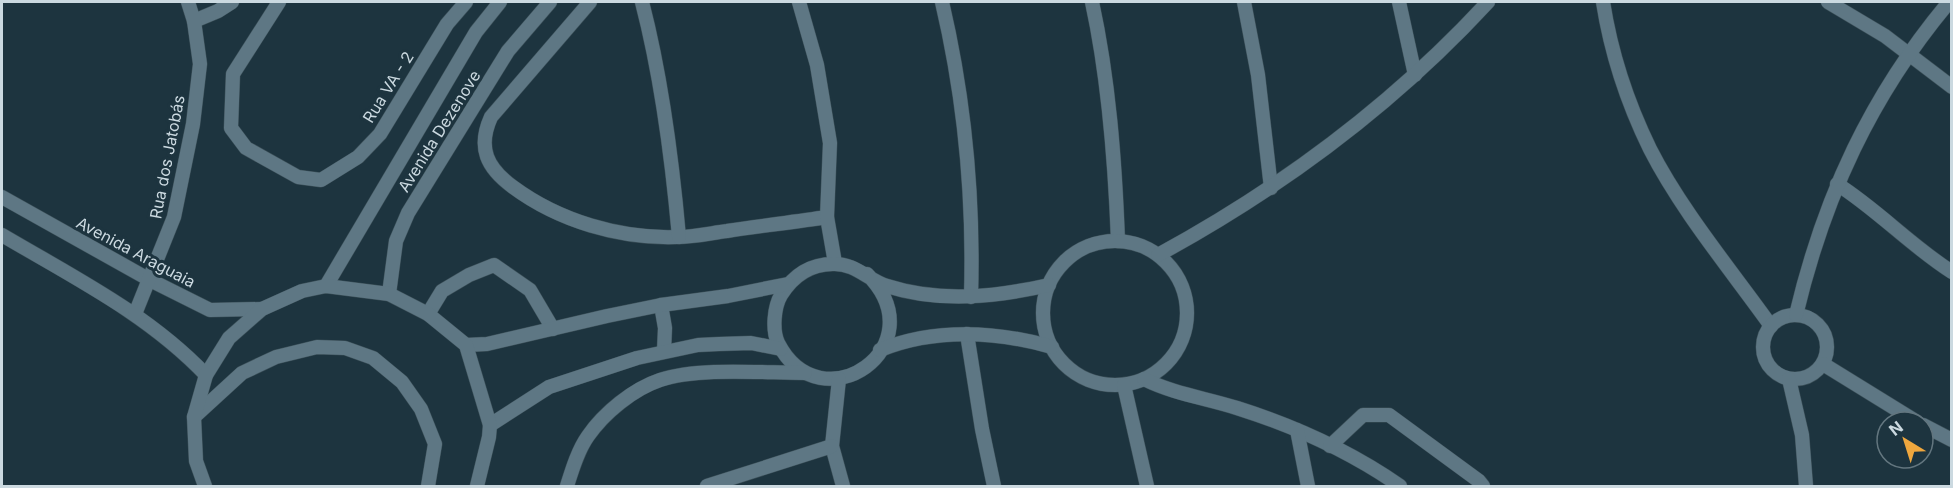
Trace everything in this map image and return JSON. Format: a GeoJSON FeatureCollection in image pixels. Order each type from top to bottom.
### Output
{"type":"FeatureCollection","features":[{"type":"Feature","properties":{"kind":"street","name":"Rua dos Jatobás"},"geometry":{"type":"LineString","coordinates":[[135,314],[174,217],[193,124],[200,64],[189,2]]}},
{"type":"Feature","properties":{"kind":"street"},"geometry":{"type":"LineString","coordinates":[[194,21],[218,11],[231,2]]}},
{"type":"Feature","properties":{"kind":"street","name":"Rua VA - 2"},"geometry":{"type":"LineString","coordinates":[[279,2],[233,74],[231,128],[246,148],[298,177],[321,180],[357,157],[380,134],[447,24],[466,2]]}},
{"type":"Feature","properties":{"kind":"street","name":"Avenida Dezenove"},"geometry":{"type":"LineString","coordinates":[[326,286],[476,32],[500,2]]}},
{"type":"Feature","properties":{"kind":"street","name":"Avenida Dezenove"},"geometry":{"type":"LineString","coordinates":[[389,294],[396,241],[408,213],[508,51],[550,2]]}},
{"type":"Feature","properties":{"kind":"street"},"geometry":{"type":"LineString","coordinates":[[590,2],[491,117],[485,134],[485,144],[488,160],[496,175],[545,206],[577,220],[617,232],[679,237],[827,217]]}},
{"type":"Feature","properties":{"kind":"street"},"geometry":{"type":"LineString","coordinates":[[642,2],[667,126],[679,237]]}},
{"type":"Feature","properties":{"kind":"street"},"geometry":{"type":"LineString","coordinates":[[799,2],[817,65],[830,143],[827,217],[834,263]]}},
{"type":"Feature","properties":{"kind":"street"},"geometry":{"type":"LineString","coordinates":[[942,2],[958,81],[969,167],[972,243],[971,297]]}},
{"type":"Feature","properties":{"kind":"street"},"geometry":{"type":"LineString","coordinates":[[1092,2],[1110,110],[1118,241]]}},
{"type":"Feature","properties":{"kind":"street"},"geometry":{"type":"LineString","coordinates":[[1244,2],[1259,87],[1271,188]]}},
{"type":"Feature","properties":{"kind":"street"},"geometry":{"type":"LineString","coordinates":[[1399,2],[1415,75]]}},
{"type":"Feature","properties":{"kind":"street"},"geometry":{"type":"LineString","coordinates":[[1158,255],[1200,232],[1321,154],[1415,75],[1488,2]]}},
{"type":"Feature","properties":{"kind":"street"},"geometry":{"type":"LineString","coordinates":[[1603,2],[1616,65],[1651,150],[1680,200],[1771,326]]}},
{"type":"Feature","properties":{"kind":"street"},"geometry":{"type":"LineString","coordinates":[[1828,2],[1861,20],[1952,87]]}},
{"type":"Feature","properties":{"kind":"street"},"geometry":{"type":"LineString","coordinates":[[1796,315],[1814,248],[1837,184],[1868,118],[1908,54],[1949,2]]}},
{"type":"Feature","properties":{"kind":"street"},"geometry":{"type":"LineString","coordinates":[[1837,184],[1867,204],[1923,252],[1952,272]]}},
{"type":"Feature","properties":{"kind":"street","name":"Avenida Araguaia"},"geometry":{"type":"LineString","coordinates":[[2,197],[150,280],[210,310],[262,309]]}},
{"type":"Feature","properties":{"kind":"street"},"geometry":{"type":"LineString","coordinates":[[2,235],[135,314],[188,357],[206,375]]}},
{"type":"Feature","properties":{"kind":"street"},"geometry":{"type":"LineString","coordinates":[[1118,241],[1139,245],[1158,255],[1173,270],[1184,289],[1188,310],[1185,331],[1177,351],[1163,368],[1144,379],[1124,385],[1102,384],[1082,377],[1064,364],[1052,347],[1044,327],[1044,306],[1049,285],[1060,267],[1077,252],[1096,244],[1118,241]]}},
{"type":"Feature","properties":{"kind":"street"},"geometry":{"type":"LineString","coordinates":[[867,274],[879,286],[887,302],[891,319],[889,336],[882,352],[871,365],[856,375],[839,379],[822,379],[806,373],[791,363],[776,339],[774,324],[779,299],[788,284],[801,273],[817,266],[834,263],[852,267],[867,274],[885,285],[935,295],[971,297],[997,295],[1049,285]]}},
{"type":"Feature","properties":{"kind":"street"},"geometry":{"type":"LineString","coordinates":[[428,314],[442,291],[469,275],[494,265],[530,290],[553,329]]}},
{"type":"Feature","properties":{"kind":"street"},"geometry":{"type":"LineString","coordinates":[[466,345],[487,344],[662,305],[718,298],[788,284]]}},
{"type":"Feature","properties":{"kind":"street"},"geometry":{"type":"LineString","coordinates":[[205,486],[196,461],[194,417],[206,375],[229,338],[262,309],[302,291],[326,286],[389,294],[428,314],[466,345],[490,425],[477,486]]}},
{"type":"Feature","properties":{"kind":"street"},"geometry":{"type":"LineString","coordinates":[[662,305],[665,328],[664,351]]}},
{"type":"Feature","properties":{"kind":"street"},"geometry":{"type":"LineString","coordinates":[[1796,315],[1806,317],[1821,328],[1828,346],[1827,356],[1817,372],[1808,377],[1789,379],[1773,370],[1767,363],[1763,344],[1771,326],[1787,316],[1796,315]]}},
{"type":"Feature","properties":{"kind":"street"},"geometry":{"type":"LineString","coordinates":[[882,352],[880,350],[923,338],[967,334],[1010,337],[1052,347]]}},
{"type":"Feature","properties":{"kind":"street"},"geometry":{"type":"LineString","coordinates":[[967,334],[981,429],[994,486]]}},
{"type":"Feature","properties":{"kind":"street"},"geometry":{"type":"LineString","coordinates":[[490,425],[549,387],[616,364],[664,351],[719,344],[751,344],[781,349]]}},
{"type":"Feature","properties":{"kind":"street"},"geometry":{"type":"LineString","coordinates":[[194,417],[242,373],[276,357],[317,346],[345,348],[373,358],[402,382],[421,409],[435,444],[428,486]]}},
{"type":"Feature","properties":{"kind":"street"},"geometry":{"type":"LineString","coordinates":[[1823,364],[1898,410]]}},
{"type":"Feature","properties":{"kind":"street"},"geometry":{"type":"LineString","coordinates":[[567,486],[587,437],[599,423],[626,399],[658,381],[692,373],[806,373]]}},
{"type":"Feature","properties":{"kind":"street"},"geometry":{"type":"LineString","coordinates":[[839,379],[832,446],[843,486]]}},
{"type":"Feature","properties":{"kind":"street"},"geometry":{"type":"LineString","coordinates":[[1144,379],[1168,390],[1237,408],[1297,430],[1400,486]]}},
{"type":"Feature","properties":{"kind":"street"},"geometry":{"type":"LineString","coordinates":[[1789,379],[1802,435],[1806,486]]}},
{"type":"Feature","properties":{"kind":"street"},"geometry":{"type":"LineString","coordinates":[[1124,385],[1147,486]]}},
{"type":"Feature","properties":{"kind":"street"},"geometry":{"type":"LineString","coordinates":[[1330,446],[1363,415],[1389,415],[1483,486]]}},
{"type":"Feature","properties":{"kind":"street"},"geometry":{"type":"LineString","coordinates":[[1297,430],[1308,486]]}},
{"type":"Feature","properties":{"kind":"street"},"geometry":{"type":"LineString","coordinates":[[1935,431],[1952,440]]}},
{"type":"Feature","properties":{"kind":"street"},"geometry":{"type":"LineString","coordinates":[[707,486],[832,446]]}}]}
